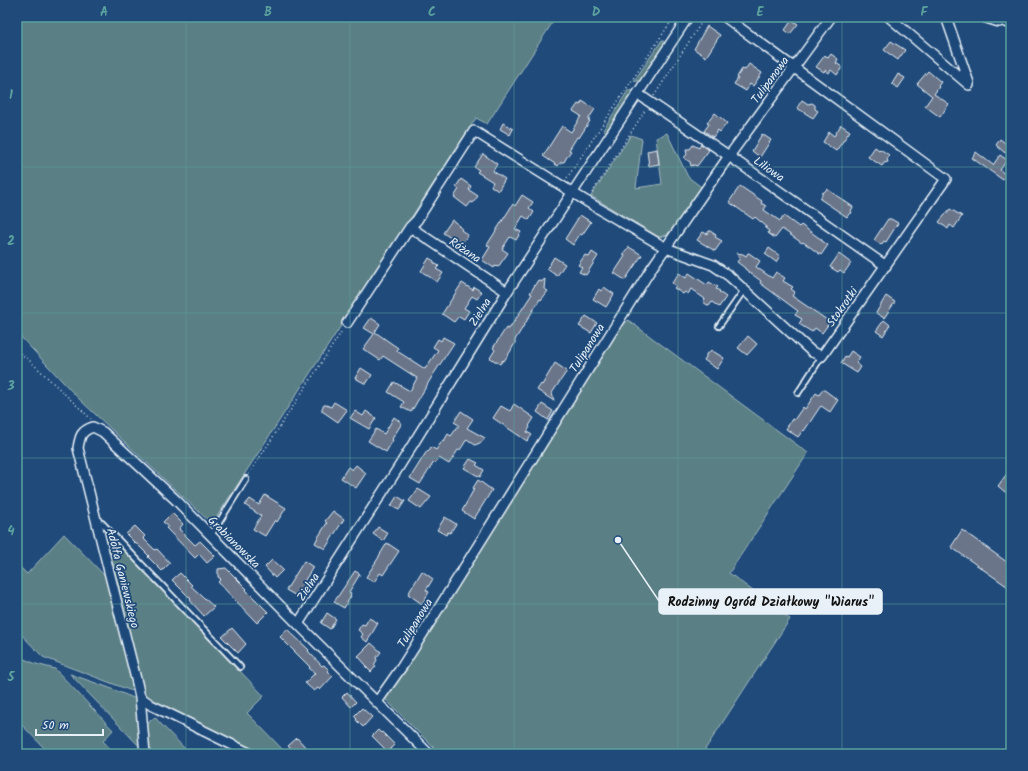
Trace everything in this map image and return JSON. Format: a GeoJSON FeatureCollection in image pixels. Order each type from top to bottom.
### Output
{"type":"FeatureCollection","features":[{"type":"Feature","properties":{"kind":"street","name":"Zielna"},"geometry":{"type":"LineString","coordinates":[[298,624],[400,465],[507,292],[688,17]]}},
{"type":"Feature","properties":{"kind":"street"},"geometry":{"type":"LineString","coordinates":[[725,17],[794,68]]}},
{"type":"Feature","properties":{"kind":"street","name":"Tulipanowa"},"geometry":{"type":"LineString","coordinates":[[377,702],[418,641],[646,275],[729,156],[831,17]]}},
{"type":"Feature","properties":{"kind":"street"},"geometry":{"type":"LineString","coordinates":[[889,17],[969,85],[946,17]]}},
{"type":"Feature","properties":{"kind":"street"},"geometry":{"type":"LineString","coordinates":[[983,17],[999,22]]}},
{"type":"Feature","properties":{"kind":"street","name":"Stokrotki"},"geometry":{"type":"LineString","coordinates":[[794,68],[946,179],[822,356]]}},
{"type":"Feature","properties":{"kind":"street","name":"Liliowa"},"geometry":{"type":"LineString","coordinates":[[638,94],[886,266]]}},
{"type":"Feature","properties":{"kind":"street"},"geometry":{"type":"LineString","coordinates":[[348,323],[474,131],[572,193],[666,248],[713,265],[744,289],[812,352],[822,356]]}},
{"type":"Feature","properties":{"kind":"street","name":"Różana"},"geometry":{"type":"LineString","coordinates":[[410,227],[507,292]]}},
{"type":"Feature","properties":{"kind":"street","name":"Adolfa Ganiewskiego"},"geometry":{"type":"LineString","coordinates":[[104,432],[93,427],[86,430],[80,437],[78,448],[137,683],[140,697],[145,754]]}},
{"type":"Feature","properties":{"kind":"street","name":"Grabianowska"},"geometry":{"type":"LineString","coordinates":[[104,432],[177,501],[429,754]]}},
{"type":"Feature","properties":{"kind":"street"},"geometry":{"type":"LineString","coordinates":[[140,697],[151,705],[251,754]]}},
{"type":"Feature","properties":{"kind":"lane"},"geometry":{"type":"LineString","coordinates":[[999,22],[1011,26]]}},
{"type":"Feature","properties":{"kind":"lane"},"geometry":{"type":"LineString","coordinates":[[719,326],[744,289]]}},
{"type":"Feature","properties":{"kind":"lane"},"geometry":{"type":"LineString","coordinates":[[798,393],[822,356]]}},
{"type":"Feature","properties":{"kind":"lane"},"geometry":{"type":"LineString","coordinates":[[211,535],[246,479]]}},
{"type":"Feature","properties":{"kind":"lane"},"geometry":{"type":"LineString","coordinates":[[97,522],[102,523],[240,667]]}},
{"type":"Feature","properties":{"kind":"path"},"geometry":{"type":"LineString","coordinates":[[561,186],[674,17]]}},
{"type":"Feature","properties":{"kind":"path"},"geometry":{"type":"LineString","coordinates":[[246,479],[348,323]]}},
{"type":"Feature","properties":{"kind":"path"},"geometry":{"type":"LineString","coordinates":[[17,351],[29,360],[93,422]]}},
{"type":"Feature","properties":{"kind":"green space"},"geometry":{"type":"Polygon","coordinates":[[[17,17],[556,17],[487,124],[476,118],[212,524],[78,398],[17,333],[17,17]]]}},
{"type":"Feature","properties":{"kind":"green space"},"geometry":{"type":"Polygon","coordinates":[[[662,40],[666,43],[642,79],[640,81],[634,81],[662,40]]]}},
{"type":"Feature","properties":{"kind":"green space"},"geometry":{"type":"Polygon","coordinates":[[[629,89],[631,91],[631,96],[607,132],[603,130],[629,89]]]}},
{"type":"Feature","properties":{"kind":"green space"},"geometry":{"type":"Polygon","coordinates":[[[667,133],[688,177],[704,189],[671,234],[669,232],[667,235],[659,237],[591,196],[631,135],[642,139],[636,188],[662,184],[656,138],[667,133]]]}},
{"type":"Feature","properties":{"kind":"green space"},"geometry":{"type":"Polygon","coordinates":[[[628,320],[808,453],[729,573],[790,619],[702,754],[440,754],[383,697],[623,321],[626,323],[628,320]]]}},
{"type":"Feature","properties":{"kind":"green space"},"geometry":{"type":"Polygon","coordinates":[[[64,534],[110,581],[137,693],[43,657],[17,630],[17,564],[27,574],[64,534]]]}},
{"type":"Feature","properties":{"kind":"green space"},"geometry":{"type":"Polygon","coordinates":[[[109,535],[264,696],[247,713],[287,754],[259,754],[144,696],[104,543],[109,535]]]}},
{"type":"Feature","properties":{"kind":"green space"},"geometry":{"type":"Polygon","coordinates":[[[17,656],[36,664],[55,669],[113,730],[103,741],[115,754],[50,754],[17,720],[17,656]]]}},
{"type":"Feature","properties":{"kind":"green space"},"geometry":{"type":"Polygon","coordinates":[[[70,674],[136,699],[142,749],[70,674]]]}},
{"type":"Feature","properties":{"kind":"green space"},"geometry":{"type":"Polygon","coordinates":[[[155,717],[190,754],[148,754],[145,728],[155,717]]]}},
{"type":"Feature","properties":{"kind":"building"},"geometry":{"type":"Polygon","coordinates":[[[792,20],[798,24],[790,34],[785,30],[792,20]]]}},
{"type":"Feature","properties":{"kind":"building"},"geometry":{"type":"Polygon","coordinates":[[[707,26],[720,35],[706,57],[694,49],[707,26]]]}},
{"type":"Feature","properties":{"kind":"building"},"geometry":{"type":"Polygon","coordinates":[[[891,41],[905,50],[898,60],[884,50],[891,41]]]}},
{"type":"Feature","properties":{"kind":"building"},"geometry":{"type":"Polygon","coordinates":[[[831,54],[838,59],[836,63],[842,67],[837,75],[831,70],[829,73],[825,70],[824,72],[816,67],[825,55],[828,58],[831,54]]]}},
{"type":"Feature","properties":{"kind":"building"},"geometry":{"type":"Polygon","coordinates":[[[749,64],[762,73],[753,86],[750,84],[746,91],[734,84],[742,69],[745,70],[749,64]]]}},
{"type":"Feature","properties":{"kind":"building"},"geometry":{"type":"Polygon","coordinates":[[[928,71],[941,82],[934,94],[949,104],[940,117],[925,106],[932,96],[917,84],[928,71]]]}},
{"type":"Feature","properties":{"kind":"building"},"geometry":{"type":"Polygon","coordinates":[[[898,74],[905,78],[898,88],[892,84],[898,74]]]}},
{"type":"Feature","properties":{"kind":"building"},"geometry":{"type":"Polygon","coordinates":[[[802,100],[808,104],[812,103],[815,105],[815,109],[818,111],[813,118],[797,108],[802,100]]]}},
{"type":"Feature","properties":{"kind":"building"},"geometry":{"type":"Polygon","coordinates":[[[582,101],[595,109],[588,120],[590,121],[569,150],[571,151],[564,162],[561,162],[558,166],[543,156],[562,126],[571,132],[581,116],[573,111],[582,101]]]}},
{"type":"Feature","properties":{"kind":"building"},"geometry":{"type":"Polygon","coordinates":[[[715,113],[727,123],[720,132],[718,130],[713,137],[704,131],[709,124],[707,123],[715,113]]]}},
{"type":"Feature","properties":{"kind":"building"},"geometry":{"type":"Polygon","coordinates":[[[503,123],[513,129],[510,135],[500,129],[503,123]]]}},
{"type":"Feature","properties":{"kind":"building"},"geometry":{"type":"Polygon","coordinates":[[[841,125],[850,131],[836,151],[823,142],[829,132],[834,136],[841,125]]]}},
{"type":"Feature","properties":{"kind":"building"},"geometry":{"type":"Polygon","coordinates":[[[762,134],[771,140],[760,157],[752,151],[762,134]]]}},
{"type":"Feature","properties":{"kind":"building"},"geometry":{"type":"Polygon","coordinates":[[[1000,139],[1010,147],[1005,153],[996,145],[1000,139]]]}},
{"type":"Feature","properties":{"kind":"building"},"geometry":{"type":"Polygon","coordinates":[[[701,144],[709,150],[697,166],[691,166],[690,162],[684,158],[687,154],[686,149],[690,149],[693,145],[699,148],[701,144]]]}},
{"type":"Feature","properties":{"kind":"building"},"geometry":{"type":"Polygon","coordinates":[[[875,147],[889,155],[887,159],[888,162],[884,163],[882,166],[868,157],[875,147]]]}},
{"type":"Feature","properties":{"kind":"building"},"geometry":{"type":"Polygon","coordinates":[[[657,149],[659,164],[649,166],[647,151],[657,149]]]}},
{"type":"Feature","properties":{"kind":"building"},"geometry":{"type":"Polygon","coordinates":[[[976,152],[993,165],[1000,155],[1007,160],[1000,170],[1006,175],[1003,180],[972,158],[976,152]]]}},
{"type":"Feature","properties":{"kind":"building"},"geometry":{"type":"Polygon","coordinates":[[[483,154],[497,164],[493,171],[505,179],[498,191],[491,186],[493,182],[477,172],[479,170],[474,167],[483,154]]]}},
{"type":"Feature","properties":{"kind":"building"},"geometry":{"type":"Polygon","coordinates":[[[461,179],[471,186],[469,190],[478,196],[473,203],[471,202],[467,207],[454,197],[459,189],[456,187],[461,179]]]}},
{"type":"Feature","properties":{"kind":"building"},"geometry":{"type":"Polygon","coordinates":[[[740,186],[762,201],[761,203],[766,206],[764,210],[780,221],[784,216],[799,227],[801,225],[828,245],[821,255],[782,229],[775,238],[768,233],[769,231],[765,228],[767,227],[755,217],[753,219],[729,202],[740,186]]]}},
{"type":"Feature","properties":{"kind":"building"},"geometry":{"type":"Polygon","coordinates":[[[827,189],[853,207],[851,211],[852,213],[847,217],[820,199],[822,193],[827,189]]]}},
{"type":"Feature","properties":{"kind":"building"},"geometry":{"type":"Polygon","coordinates":[[[522,195],[533,202],[529,208],[534,212],[529,220],[523,216],[515,229],[521,232],[516,240],[510,237],[502,249],[508,253],[498,267],[495,266],[494,268],[482,260],[490,247],[487,245],[513,204],[515,206],[522,195]]]}},
{"type":"Feature","properties":{"kind":"building"},"geometry":{"type":"Polygon","coordinates":[[[950,209],[962,216],[954,228],[950,225],[948,229],[939,222],[950,209]]]}},
{"type":"Feature","properties":{"kind":"building"},"geometry":{"type":"Polygon","coordinates":[[[580,215],[591,222],[582,235],[580,234],[573,245],[565,239],[580,215]]]}},
{"type":"Feature","properties":{"kind":"building"},"geometry":{"type":"Polygon","coordinates":[[[888,219],[898,223],[886,242],[884,241],[881,245],[874,240],[888,219]]]}},
{"type":"Feature","properties":{"kind":"building"},"geometry":{"type":"Polygon","coordinates":[[[452,220],[468,235],[462,243],[443,233],[452,220]]]}},
{"type":"Feature","properties":{"kind":"building"},"geometry":{"type":"Polygon","coordinates":[[[709,231],[722,241],[715,251],[697,240],[703,232],[707,234],[709,231]]]}},
{"type":"Feature","properties":{"kind":"building"},"geometry":{"type":"Polygon","coordinates":[[[629,247],[642,255],[625,280],[614,273],[629,247]]]}},
{"type":"Feature","properties":{"kind":"building"},"geometry":{"type":"Polygon","coordinates":[[[769,248],[780,256],[776,262],[765,254],[769,248]]]}},
{"type":"Feature","properties":{"kind":"building"},"geometry":{"type":"Polygon","coordinates":[[[592,252],[598,256],[586,275],[579,272],[582,267],[578,265],[585,255],[589,257],[592,252]]]}},
{"type":"Feature","properties":{"kind":"building"},"geometry":{"type":"Polygon","coordinates":[[[736,253],[746,256],[749,253],[760,261],[756,267],[772,278],[776,272],[785,278],[783,281],[793,287],[791,289],[795,292],[792,296],[830,322],[822,333],[815,328],[812,332],[799,324],[802,319],[795,315],[798,311],[760,283],[761,281],[737,262],[740,258],[736,253]]]}},
{"type":"Feature","properties":{"kind":"building"},"geometry":{"type":"Polygon","coordinates":[[[839,254],[851,263],[844,273],[840,270],[838,272],[830,267],[839,254]]]}},
{"type":"Feature","properties":{"kind":"building"},"geometry":{"type":"Polygon","coordinates":[[[554,257],[565,264],[557,276],[547,269],[554,257]]]}},
{"type":"Feature","properties":{"kind":"building"},"geometry":{"type":"Polygon","coordinates":[[[429,258],[439,266],[436,269],[443,273],[437,282],[421,271],[429,258]]]}},
{"type":"Feature","properties":{"kind":"building"},"geometry":{"type":"Polygon","coordinates":[[[679,273],[686,278],[689,273],[707,285],[709,282],[718,287],[716,289],[726,297],[719,307],[712,302],[709,306],[703,302],[705,299],[691,289],[688,294],[685,292],[683,294],[674,288],[676,286],[672,283],[679,273]]]}},
{"type":"Feature","properties":{"kind":"building"},"geometry":{"type":"Polygon","coordinates":[[[545,279],[544,289],[548,291],[541,300],[540,299],[504,361],[503,360],[500,364],[490,358],[495,350],[493,348],[506,328],[509,329],[532,294],[530,293],[538,280],[541,282],[545,279]]]}},
{"type":"Feature","properties":{"kind":"building"},"geometry":{"type":"Polygon","coordinates":[[[462,283],[473,290],[474,287],[482,292],[477,299],[472,296],[464,308],[469,311],[464,319],[459,316],[454,322],[442,314],[462,283]]]}},
{"type":"Feature","properties":{"kind":"building"},"geometry":{"type":"Polygon","coordinates":[[[604,287],[614,294],[606,307],[593,299],[599,289],[601,291],[604,287]]]}},
{"type":"Feature","properties":{"kind":"building"},"geometry":{"type":"Polygon","coordinates":[[[886,296],[895,302],[884,318],[876,313],[886,296]]]}},
{"type":"Feature","properties":{"kind":"building"},"geometry":{"type":"Polygon","coordinates":[[[586,316],[597,323],[591,333],[579,326],[586,316]]]}},
{"type":"Feature","properties":{"kind":"building"},"geometry":{"type":"Polygon","coordinates":[[[371,318],[380,324],[375,332],[398,348],[397,351],[425,369],[438,350],[433,347],[438,339],[441,341],[443,337],[454,343],[411,412],[401,407],[404,402],[388,392],[394,382],[410,391],[417,378],[383,356],[380,360],[363,349],[374,334],[364,328],[371,318]]]}},
{"type":"Feature","properties":{"kind":"building"},"geometry":{"type":"Polygon","coordinates":[[[884,320],[890,325],[883,336],[876,331],[884,320]]]}},
{"type":"Feature","properties":{"kind":"building"},"geometry":{"type":"Polygon","coordinates":[[[748,336],[757,344],[747,355],[738,348],[748,336]]]}},
{"type":"Feature","properties":{"kind":"building"},"geometry":{"type":"Polygon","coordinates":[[[711,350],[724,358],[717,369],[704,360],[706,354],[711,350]]]}},
{"type":"Feature","properties":{"kind":"building"},"geometry":{"type":"Polygon","coordinates":[[[851,351],[860,357],[856,363],[861,367],[857,373],[841,363],[845,356],[847,357],[851,351]]]}},
{"type":"Feature","properties":{"kind":"building"},"geometry":{"type":"Polygon","coordinates":[[[555,363],[567,371],[552,393],[554,401],[537,390],[541,384],[542,385],[555,363]]]}},
{"type":"Feature","properties":{"kind":"building"},"geometry":{"type":"Polygon","coordinates":[[[361,368],[372,375],[366,384],[355,378],[361,368]]]}},
{"type":"Feature","properties":{"kind":"building"},"geometry":{"type":"Polygon","coordinates":[[[823,389],[838,400],[830,412],[821,406],[804,431],[803,430],[798,437],[786,429],[792,419],[794,420],[803,407],[805,409],[816,393],[819,395],[823,389]]]}},
{"type":"Feature","properties":{"kind":"building"},"geometry":{"type":"Polygon","coordinates":[[[334,402],[347,410],[338,422],[322,411],[324,405],[331,407],[334,402]]]}},
{"type":"Feature","properties":{"kind":"building"},"geometry":{"type":"Polygon","coordinates":[[[514,404],[534,418],[527,432],[532,435],[527,441],[493,418],[501,406],[510,411],[514,404]]]}},
{"type":"Feature","properties":{"kind":"building"},"geometry":{"type":"Polygon","coordinates":[[[542,404],[553,411],[548,420],[537,412],[542,404]]]}},
{"type":"Feature","properties":{"kind":"building"},"geometry":{"type":"Polygon","coordinates":[[[355,411],[363,416],[366,411],[376,418],[369,429],[350,418],[355,411]]]}},
{"type":"Feature","properties":{"kind":"building"},"geometry":{"type":"Polygon","coordinates":[[[461,411],[473,419],[467,428],[485,438],[482,442],[475,445],[467,439],[449,464],[439,458],[435,463],[434,462],[420,484],[410,478],[427,451],[428,452],[431,447],[436,450],[448,434],[451,436],[459,425],[454,422],[461,411]]]}},
{"type":"Feature","properties":{"kind":"building"},"geometry":{"type":"Polygon","coordinates":[[[394,417],[402,423],[386,452],[368,441],[376,429],[384,434],[394,417]]]}},
{"type":"Feature","properties":{"kind":"building"},"geometry":{"type":"Polygon","coordinates":[[[470,459],[478,463],[476,465],[484,470],[480,477],[464,468],[470,459]]]}},
{"type":"Feature","properties":{"kind":"building"},"geometry":{"type":"Polygon","coordinates":[[[356,465],[366,473],[356,488],[341,478],[348,467],[352,470],[356,465]]]}},
{"type":"Feature","properties":{"kind":"building"},"geometry":{"type":"Polygon","coordinates":[[[1011,468],[1011,497],[998,486],[1011,468]]]}},
{"type":"Feature","properties":{"kind":"building"},"geometry":{"type":"Polygon","coordinates":[[[478,480],[492,490],[474,519],[462,511],[478,480]]]}},
{"type":"Feature","properties":{"kind":"building"},"geometry":{"type":"Polygon","coordinates":[[[418,489],[431,497],[421,509],[409,501],[418,489]]]}},
{"type":"Feature","properties":{"kind":"building"},"geometry":{"type":"Polygon","coordinates":[[[265,495],[286,508],[277,522],[275,520],[265,536],[253,529],[261,516],[245,505],[250,499],[259,505],[265,495]]]}},
{"type":"Feature","properties":{"kind":"building"},"geometry":{"type":"Polygon","coordinates":[[[397,496],[405,501],[399,510],[391,506],[397,496]]]}},
{"type":"Feature","properties":{"kind":"building"},"geometry":{"type":"Polygon","coordinates":[[[333,511],[344,519],[325,549],[315,543],[327,523],[325,521],[333,511]]]}},
{"type":"Feature","properties":{"kind":"building"},"geometry":{"type":"Polygon","coordinates":[[[172,513],[183,524],[179,529],[195,545],[200,541],[215,556],[207,563],[199,554],[195,558],[166,528],[168,526],[163,522],[172,513]]]}},
{"type":"Feature","properties":{"kind":"building"},"geometry":{"type":"Polygon","coordinates":[[[445,517],[456,524],[450,533],[448,532],[446,535],[437,530],[445,517]]]}},
{"type":"Feature","properties":{"kind":"building"},"geometry":{"type":"Polygon","coordinates":[[[135,526],[145,536],[143,538],[155,550],[157,549],[170,563],[162,571],[126,534],[135,526]]]}},
{"type":"Feature","properties":{"kind":"building"},"geometry":{"type":"Polygon","coordinates":[[[378,527],[388,533],[383,541],[373,534],[378,527]]]}},
{"type":"Feature","properties":{"kind":"building"},"geometry":{"type":"Polygon","coordinates":[[[962,530],[1011,565],[1011,589],[951,547],[962,530]]]}},
{"type":"Feature","properties":{"kind":"building"},"geometry":{"type":"Polygon","coordinates":[[[387,543],[399,551],[383,575],[380,573],[374,582],[366,577],[387,543]]]}},
{"type":"Feature","properties":{"kind":"building"},"geometry":{"type":"Polygon","coordinates":[[[272,560],[283,570],[275,578],[265,567],[272,560]]]}},
{"type":"Feature","properties":{"kind":"building"},"geometry":{"type":"Polygon","coordinates":[[[304,561],[313,567],[302,585],[305,587],[298,597],[286,590],[304,561]]]}},
{"type":"Feature","properties":{"kind":"building"},"geometry":{"type":"Polygon","coordinates":[[[226,568],[268,612],[257,623],[218,582],[221,579],[218,577],[218,569],[226,568]]]}},
{"type":"Feature","properties":{"kind":"building"},"geometry":{"type":"Polygon","coordinates":[[[355,571],[360,574],[349,592],[351,593],[351,596],[344,608],[334,602],[355,571]]]}},
{"type":"Feature","properties":{"kind":"building"},"geometry":{"type":"Polygon","coordinates":[[[422,571],[433,579],[426,590],[429,592],[422,604],[408,594],[422,571]]]}},
{"type":"Feature","properties":{"kind":"building"},"geometry":{"type":"Polygon","coordinates":[[[180,573],[192,585],[191,586],[214,607],[204,616],[190,600],[191,599],[172,580],[180,573]]]}},
{"type":"Feature","properties":{"kind":"building"},"geometry":{"type":"Polygon","coordinates":[[[327,613],[336,619],[330,629],[321,623],[327,613]]]}},
{"type":"Feature","properties":{"kind":"building"},"geometry":{"type":"Polygon","coordinates":[[[369,618],[378,623],[367,642],[361,637],[363,634],[358,630],[362,624],[365,625],[369,618]]]}},
{"type":"Feature","properties":{"kind":"building"},"geometry":{"type":"Polygon","coordinates":[[[232,628],[246,644],[238,653],[222,637],[232,628]]]}},
{"type":"Feature","properties":{"kind":"building"},"geometry":{"type":"Polygon","coordinates":[[[287,629],[309,650],[308,651],[322,666],[324,665],[329,670],[328,671],[333,676],[320,690],[318,688],[314,691],[305,683],[315,673],[280,637],[287,629]]]}},
{"type":"Feature","properties":{"kind":"building"},"geometry":{"type":"Polygon","coordinates":[[[371,643],[381,652],[376,658],[377,660],[374,665],[376,666],[371,672],[358,656],[371,643]]]}},
{"type":"Feature","properties":{"kind":"building"},"geometry":{"type":"Polygon","coordinates":[[[347,692],[356,702],[351,707],[342,697],[347,692]]]}},
{"type":"Feature","properties":{"kind":"building"},"geometry":{"type":"Polygon","coordinates":[[[362,708],[372,717],[363,727],[354,716],[362,708]]]}},
{"type":"Feature","properties":{"kind":"building"},"geometry":{"type":"Polygon","coordinates":[[[378,730],[395,745],[388,752],[372,736],[378,730]]]}},
{"type":"Feature","properties":{"kind":"building"},"geometry":{"type":"Polygon","coordinates":[[[297,738],[312,754],[296,754],[288,746],[297,738]]]}},
{"type":"Feature","properties":{"kind":"place","name":"Rodzinny Ogród Działkowy \"Wiarus\""},"geometry":{"type":"Point","coordinates":[618,540]}}]}
